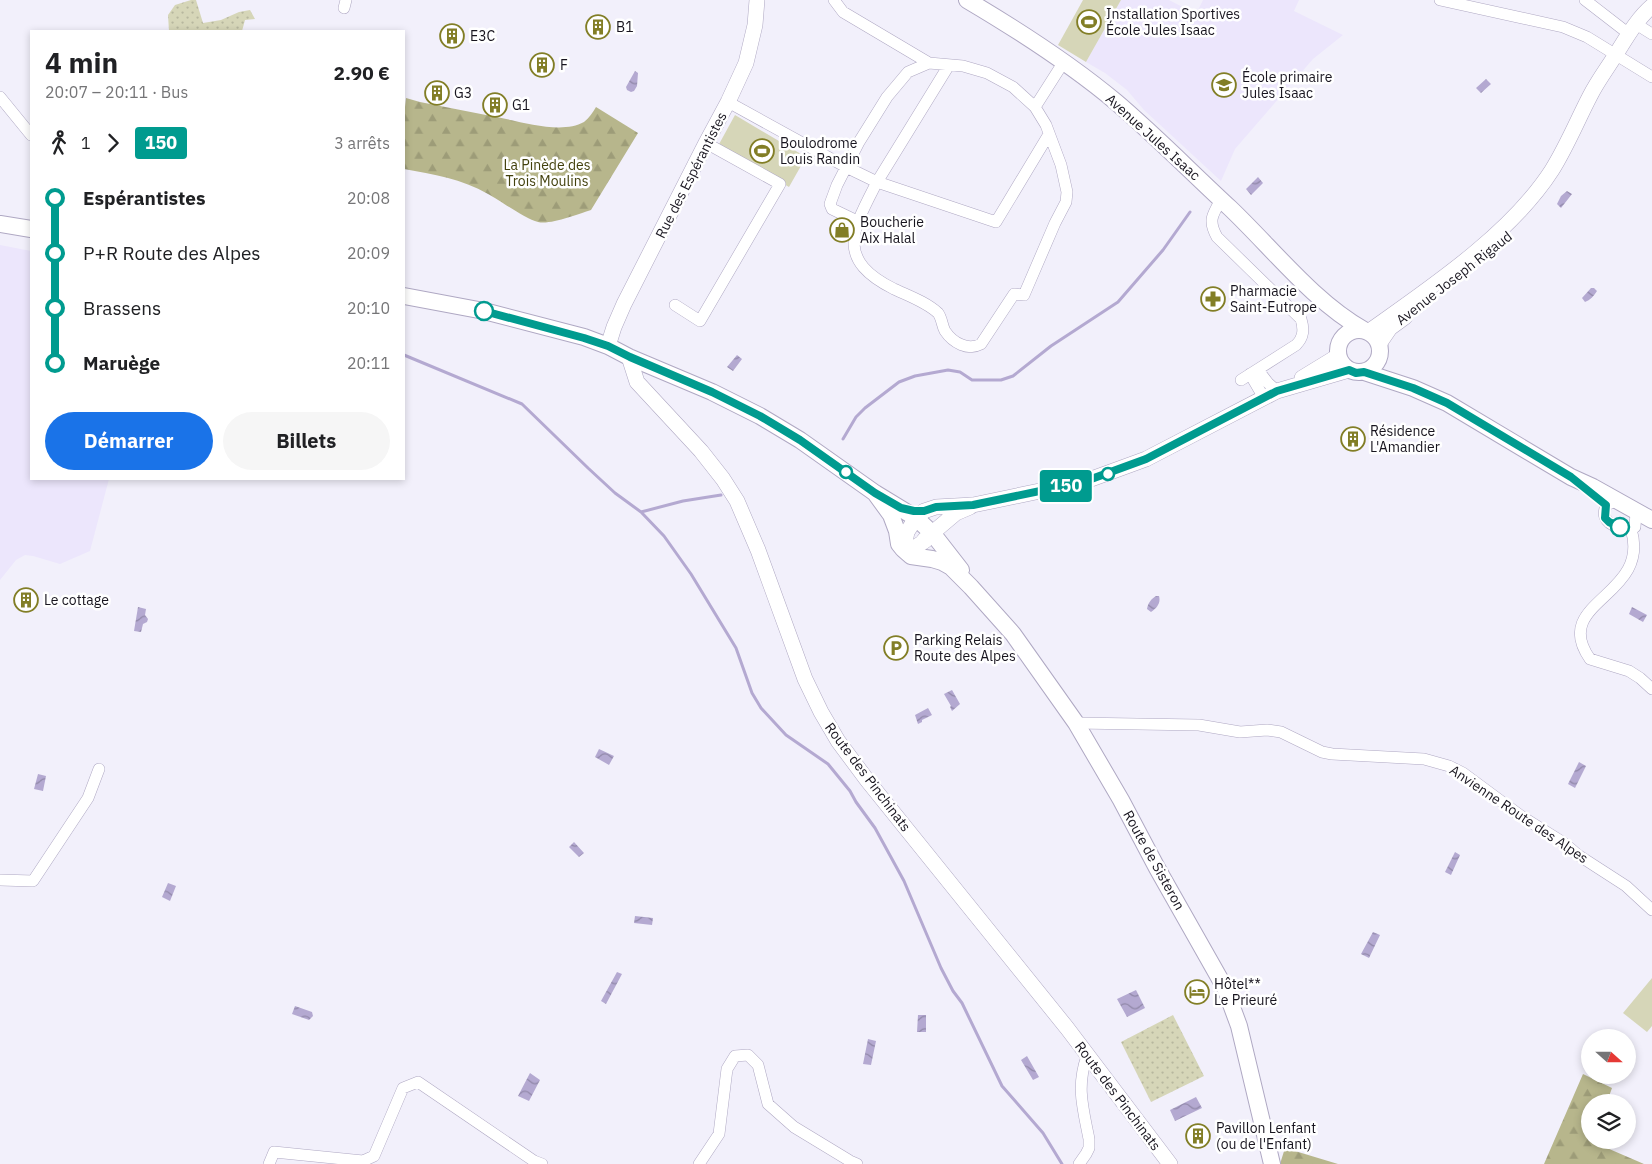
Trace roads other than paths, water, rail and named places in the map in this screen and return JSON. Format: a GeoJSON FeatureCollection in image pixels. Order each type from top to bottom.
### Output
{"type":"FeatureCollection","features":[{"type":"Feature","properties":{"kind":"main road","name":"Avenue Jules Isaac"},"geometry":{"type":"LineString","coordinates":[[967,0],[1063,63],[1115,101],[1220,200],[1319,298],[1346,320],[1366,331]]}},
{"type":"Feature","properties":{"kind":"main road"},"geometry":{"type":"LineString","coordinates":[[0,224],[30,229]]}},
{"type":"Feature","properties":{"kind":"main road","name":"Route de Sisteron"},"geometry":{"type":"LineString","coordinates":[[405,296],[484,311],[608,346],[712,392],[760,416],[800,440],[875,493],[901,508],[920,515],[930,535],[947,550],[971,587]]}},
{"type":"Feature","properties":{"kind":"main road","name":"Avenue Jules Isaac"},"geometry":{"type":"LineString","coordinates":[[1319,298],[1339,349]]}},
{"type":"Feature","properties":{"kind":"main road"},"geometry":{"type":"LineString","coordinates":[[1413,388],[1395,376],[1380,351],[1375,337],[1366,331],[1354,330],[1346,334],[1339,349],[1342,364],[1356,372],[1413,388],[1447,403],[1571,477],[1641,522]]}},
{"type":"Feature","properties":{"kind":"main road"},"geometry":{"type":"LineString","coordinates":[[1356,372],[1374,367],[1380,351]]}},
{"type":"Feature","properties":{"kind":"main road","name":"Route de Sisteron"},"geometry":{"type":"LineString","coordinates":[[875,493],[891,515],[902,541],[916,557],[932,558],[942,562],[971,587],[1013,634],[1076,723],[1225,988],[1239,1026],[1272,1164]]}},
{"type":"Feature","properties":{"kind":"street","name":"Rue des Espérantistes"},"geometry":{"type":"LineString","coordinates":[[608,346],[624,304],[728,102],[746,63],[755,25],[757,0]]}},
{"type":"Feature","properties":{"kind":"street"},"geometry":{"type":"LineString","coordinates":[[834,0],[843,12],[929,63],[963,66],[987,73],[1013,86],[1034,107],[1046,125],[1062,165],[1067,192],[1066,202],[1024,295],[1014,294],[981,344],[975,348],[958,343],[944,330],[940,315],[921,302],[879,281],[863,266],[855,254],[853,244],[857,221],[877,182],[949,65]]}},
{"type":"Feature","properties":{"kind":"street"},"geometry":{"type":"LineString","coordinates":[[1440,0],[1563,27],[1587,37],[1652,77]]}},
{"type":"Feature","properties":{"kind":"street"},"geometry":{"type":"LineString","coordinates":[[1584,0],[1642,28]]}},
{"type":"Feature","properties":{"kind":"street"},"geometry":{"type":"LineString","coordinates":[[1620,57],[1642,28],[1652,6]]}},
{"type":"Feature","properties":{"kind":"street","name":"Avenue Joseph Rigaud"},"geometry":{"type":"LineString","coordinates":[[1366,331],[1458,266],[1507,225],[1551,172],[1569,141],[1592,94],[1620,57]]}},
{"type":"Feature","properties":{"kind":"street","name":"Avenue Joseph Rigaud"},"geometry":{"type":"LineString","coordinates":[[1380,351],[1390,328],[1492,251],[1532,212],[1557,180],[1572,154],[1592,110],[1620,57]]}},
{"type":"Feature","properties":{"kind":"street"},"geometry":{"type":"LineString","coordinates":[[857,221],[832,209],[830,204],[837,185],[887,97],[908,72],[929,63]]}},
{"type":"Feature","properties":{"kind":"street"},"geometry":{"type":"LineString","coordinates":[[1034,107],[1063,63]]}},
{"type":"Feature","properties":{"kind":"street"},"geometry":{"type":"LineString","coordinates":[[0,97],[30,134]]}},
{"type":"Feature","properties":{"kind":"street"},"geometry":{"type":"LineString","coordinates":[[728,102],[877,182],[996,222],[1049,134]]}},
{"type":"Feature","properties":{"kind":"street"},"geometry":{"type":"LineString","coordinates":[[675,305],[700,321],[780,184],[706,143]]}},
{"type":"Feature","properties":{"kind":"street"},"geometry":{"type":"LineString","coordinates":[[1220,200],[1211,219],[1212,228],[1217,237],[1301,319],[1303,324],[1304,331],[1300,342],[1250,375],[1268,383],[1275,392]]}},
{"type":"Feature","properties":{"kind":"street"},"geometry":{"type":"LineString","coordinates":[[902,541],[920,515],[936,507],[973,505],[1083,482],[1146,459],[1275,392],[1339,349]]}},
{"type":"Feature","properties":{"kind":"street","name":"Route des Pinchinats"},"geometry":{"type":"LineString","coordinates":[[630,357],[637,382],[701,451],[723,479],[737,502],[758,550],[805,679],[838,741],[867,780],[1067,1028],[1170,1164]]}},
{"type":"Feature","properties":{"kind":"street"},"geometry":{"type":"LineString","coordinates":[[1275,392],[1356,372]]}},
{"type":"Feature","properties":{"kind":"street"},"geometry":{"type":"LineString","coordinates":[[1611,503],[1605,518],[1609,522],[1620,528],[1641,522]]}},
{"type":"Feature","properties":{"kind":"street"},"geometry":{"type":"LineString","coordinates":[[902,541],[914,526],[922,527],[930,535],[956,513],[973,505]]}},
{"type":"Feature","properties":{"kind":"street"},"geometry":{"type":"LineString","coordinates":[[946,522],[944,543],[947,550]]}},
{"type":"Feature","properties":{"kind":"street"},"geometry":{"type":"LineString","coordinates":[[1641,522],[1636,538],[1639,557],[1635,572],[1620,589],[1599,606],[1588,618],[1582,630],[1581,641],[1590,659],[1629,672],[1640,678],[1652,689]]}},
{"type":"Feature","properties":{"kind":"street","name":"Anvienne Route des Alpes"},"geometry":{"type":"LineString","coordinates":[[1076,723],[1199,725],[1240,732],[1267,730],[1281,732],[1322,752],[1332,754],[1424,758],[1436,761],[1450,766],[1463,774],[1564,843],[1578,855],[1626,886],[1652,910]]}},
{"type":"Feature","properties":{"kind":"street"},"geometry":{"type":"LineString","coordinates":[[0,880],[33,881],[88,798],[99,768]]}},
{"type":"Feature","properties":{"kind":"street"},"geometry":{"type":"LineString","coordinates":[[699,1164],[719,1134],[727,1069],[735,1056],[748,1056],[758,1065],[768,1104],[794,1127],[850,1162],[858,1164]]}},
{"type":"Feature","properties":{"kind":"street"},"geometry":{"type":"LineString","coordinates":[[1079,1164],[1089,1148],[1080,1086],[1081,1072],[1087,1056]]}},
{"type":"Feature","properties":{"kind":"street"},"geometry":{"type":"LineString","coordinates":[[269,1164],[274,1152],[363,1161],[374,1156],[403,1088],[418,1082],[534,1161],[542,1164]]}},
{"type":"Feature","properties":{"kind":"water"},"geometry":{"type":"Polygon","coordinates":[[[635,71],[638,73],[637,86],[631,92],[626,87],[635,71]]]}},
{"type":"Feature","properties":{"kind":"water"},"geometry":{"type":"Polygon","coordinates":[[[1486,79],[1491,84],[1481,93],[1476,88],[1486,79]]]}},
{"type":"Feature","properties":{"kind":"water"},"geometry":{"type":"Polygon","coordinates":[[[1258,177],[1263,183],[1251,195],[1246,189],[1258,177]]]}},
{"type":"Feature","properties":{"kind":"water"},"geometry":{"type":"Polygon","coordinates":[[[1567,191],[1572,194],[1561,208],[1557,204],[1561,196],[1567,191]]]}},
{"type":"Feature","properties":{"kind":"water"},"geometry":{"type":"Polygon","coordinates":[[[1591,288],[1597,291],[1592,298],[1585,302],[1582,298],[1591,288]]]}},
{"type":"Feature","properties":{"kind":"water"},"geometry":{"type":"Polygon","coordinates":[[[737,355],[742,359],[733,371],[727,367],[737,355]]]}},
{"type":"Feature","properties":{"kind":"water"},"geometry":{"type":"Polygon","coordinates":[[[1156,596],[1159,596],[1159,603],[1151,612],[1147,607],[1156,596]]]}},
{"type":"Feature","properties":{"kind":"water"},"geometry":{"type":"Polygon","coordinates":[[[138,607],[146,609],[145,615],[148,619],[143,624],[141,632],[134,631],[138,607]]]}},
{"type":"Feature","properties":{"kind":"water"},"geometry":{"type":"Polygon","coordinates":[[[1632,607],[1647,615],[1643,622],[1629,614],[1632,607]]]}},
{"type":"Feature","properties":{"kind":"water"},"geometry":{"type":"Polygon","coordinates":[[[952,690],[960,704],[952,711],[944,694],[952,690]]]}},
{"type":"Feature","properties":{"kind":"water"},"geometry":{"type":"Polygon","coordinates":[[[928,708],[932,715],[918,724],[915,715],[928,708]]]}},
{"type":"Feature","properties":{"kind":"water"},"geometry":{"type":"Polygon","coordinates":[[[599,749],[614,756],[609,765],[595,757],[599,749]]]}},
{"type":"Feature","properties":{"kind":"water"},"geometry":{"type":"Polygon","coordinates":[[[1579,762],[1586,766],[1575,788],[1568,784],[1579,762]]]}},
{"type":"Feature","properties":{"kind":"water"},"geometry":{"type":"Polygon","coordinates":[[[38,774],[46,776],[43,791],[34,789],[38,774]]]}},
{"type":"Feature","properties":{"kind":"water"},"geometry":{"type":"Polygon","coordinates":[[[574,842],[584,853],[579,857],[569,847],[574,842]]]}},
{"type":"Feature","properties":{"kind":"water"},"geometry":{"type":"Polygon","coordinates":[[[1455,852],[1460,855],[1451,875],[1445,872],[1455,852]]]}},
{"type":"Feature","properties":{"kind":"water"},"geometry":{"type":"Polygon","coordinates":[[[168,883],[176,886],[170,901],[162,897],[168,883]]]}},
{"type":"Feature","properties":{"kind":"water"},"geometry":{"type":"Polygon","coordinates":[[[635,916],[653,918],[652,925],[634,923],[635,916]]]}},
{"type":"Feature","properties":{"kind":"water"},"geometry":{"type":"Polygon","coordinates":[[[1373,932],[1380,935],[1369,958],[1361,954],[1373,932]]]}},
{"type":"Feature","properties":{"kind":"water"},"geometry":{"type":"Polygon","coordinates":[[[617,972],[622,974],[606,1004],[601,1001],[617,972]]]}},
{"type":"Feature","properties":{"kind":"water"},"geometry":{"type":"Polygon","coordinates":[[[1136,990],[1145,1008],[1127,1017],[1117,999],[1136,990]]]}},
{"type":"Feature","properties":{"kind":"water"},"geometry":{"type":"Polygon","coordinates":[[[295,1006],[312,1012],[313,1016],[309,1020],[292,1014],[295,1006]]]}},
{"type":"Feature","properties":{"kind":"water"},"geometry":{"type":"Polygon","coordinates":[[[918,1015],[926,1015],[926,1032],[917,1032],[918,1015]]]}},
{"type":"Feature","properties":{"kind":"water"},"geometry":{"type":"Polygon","coordinates":[[[868,1039],[876,1041],[871,1065],[863,1064],[868,1039]]]}},
{"type":"Feature","properties":{"kind":"water"},"geometry":{"type":"Polygon","coordinates":[[[1027,1056],[1039,1077],[1033,1080],[1021,1060],[1027,1056]]]}},
{"type":"Feature","properties":{"kind":"water"},"geometry":{"type":"Polygon","coordinates":[[[530,1073],[540,1080],[529,1101],[518,1096],[530,1073]]]}},
{"type":"Feature","properties":{"kind":"water"},"geometry":{"type":"Polygon","coordinates":[[[1196,1097],[1202,1108],[1175,1121],[1170,1110],[1196,1097]]]}},
{"type":"Feature","properties":{"kind":"waterway"},"geometry":{"type":"LineString","coordinates":[[843,439],[856,417],[865,408],[899,382],[915,376],[948,370],[960,372],[972,380],[1001,380],[1013,376],[1051,346],[1118,302],[1163,250],[1190,212]]}},
{"type":"Feature","properties":{"kind":"waterway"},"geometry":{"type":"LineString","coordinates":[[405,355],[522,404],[588,468],[615,493],[641,512],[664,536],[691,574],[736,648],[752,693],[761,708],[786,735],[828,764],[850,791],[875,828],[904,881],[941,968],[953,991],[962,1003],[1002,1086],[1043,1133],[1062,1164]]}},
{"type":"Feature","properties":{"kind":"waterway"},"geometry":{"type":"LineString","coordinates":[[641,512],[683,501],[721,495]]}},
{"type":"Feature","properties":{"kind":"place","name":"Installation Sportives École Jules Isaac"},"geometry":{"type":"Point","coordinates":[1089,22]}},
{"type":"Feature","properties":{"kind":"place","name":"B1"},"geometry":{"type":"Point","coordinates":[598,27]}},
{"type":"Feature","properties":{"kind":"place","name":"E3C"},"geometry":{"type":"Point","coordinates":[452,36]}},
{"type":"Feature","properties":{"kind":"place","name":"F"},"geometry":{"type":"Point","coordinates":[542,65]}},
{"type":"Feature","properties":{"kind":"place","name":"École primaire Jules Isaac"},"geometry":{"type":"Point","coordinates":[1224,85]}},
{"type":"Feature","properties":{"kind":"place","name":"G3"},"geometry":{"type":"Point","coordinates":[437,93]}},
{"type":"Feature","properties":{"kind":"place","name":"G1"},"geometry":{"type":"Point","coordinates":[495,105]}},
{"type":"Feature","properties":{"kind":"place","name":"Boulodrome Louis Randin"},"geometry":{"type":"Point","coordinates":[762,151]}},
{"type":"Feature","properties":{"kind":"place","name":"Boucherie Aix Halal"},"geometry":{"type":"Point","coordinates":[842,230]}},
{"type":"Feature","properties":{"kind":"place","name":"Pharmacie Saint-Eutrope"},"geometry":{"type":"Point","coordinates":[1213,299]}},
{"type":"Feature","properties":{"kind":"place","name":"Résidence L'Amandier"},"geometry":{"type":"Point","coordinates":[1353,439]}},
{"type":"Feature","properties":{"kind":"place","name":"Le cottage"},"geometry":{"type":"Point","coordinates":[26,600]}},
{"type":"Feature","properties":{"kind":"place","name":"Parking Relais Route des Alpes"},"geometry":{"type":"Point","coordinates":[896,648]}},
{"type":"Feature","properties":{"kind":"place","name":"Hôtel** Le Prieuré"},"geometry":{"type":"Point","coordinates":[1197,992]}},
{"type":"Feature","properties":{"kind":"place","name":"Pavillon Lenfant (ou de l'Enfant)"},"geometry":{"type":"Point","coordinates":[1198,1136]}},
{"type":"Feature","properties":{"kind":"park label","name":"La Pinède des Trois Moulins"},"geometry":{"type":"Point","coordinates":[547,174]}}]}
